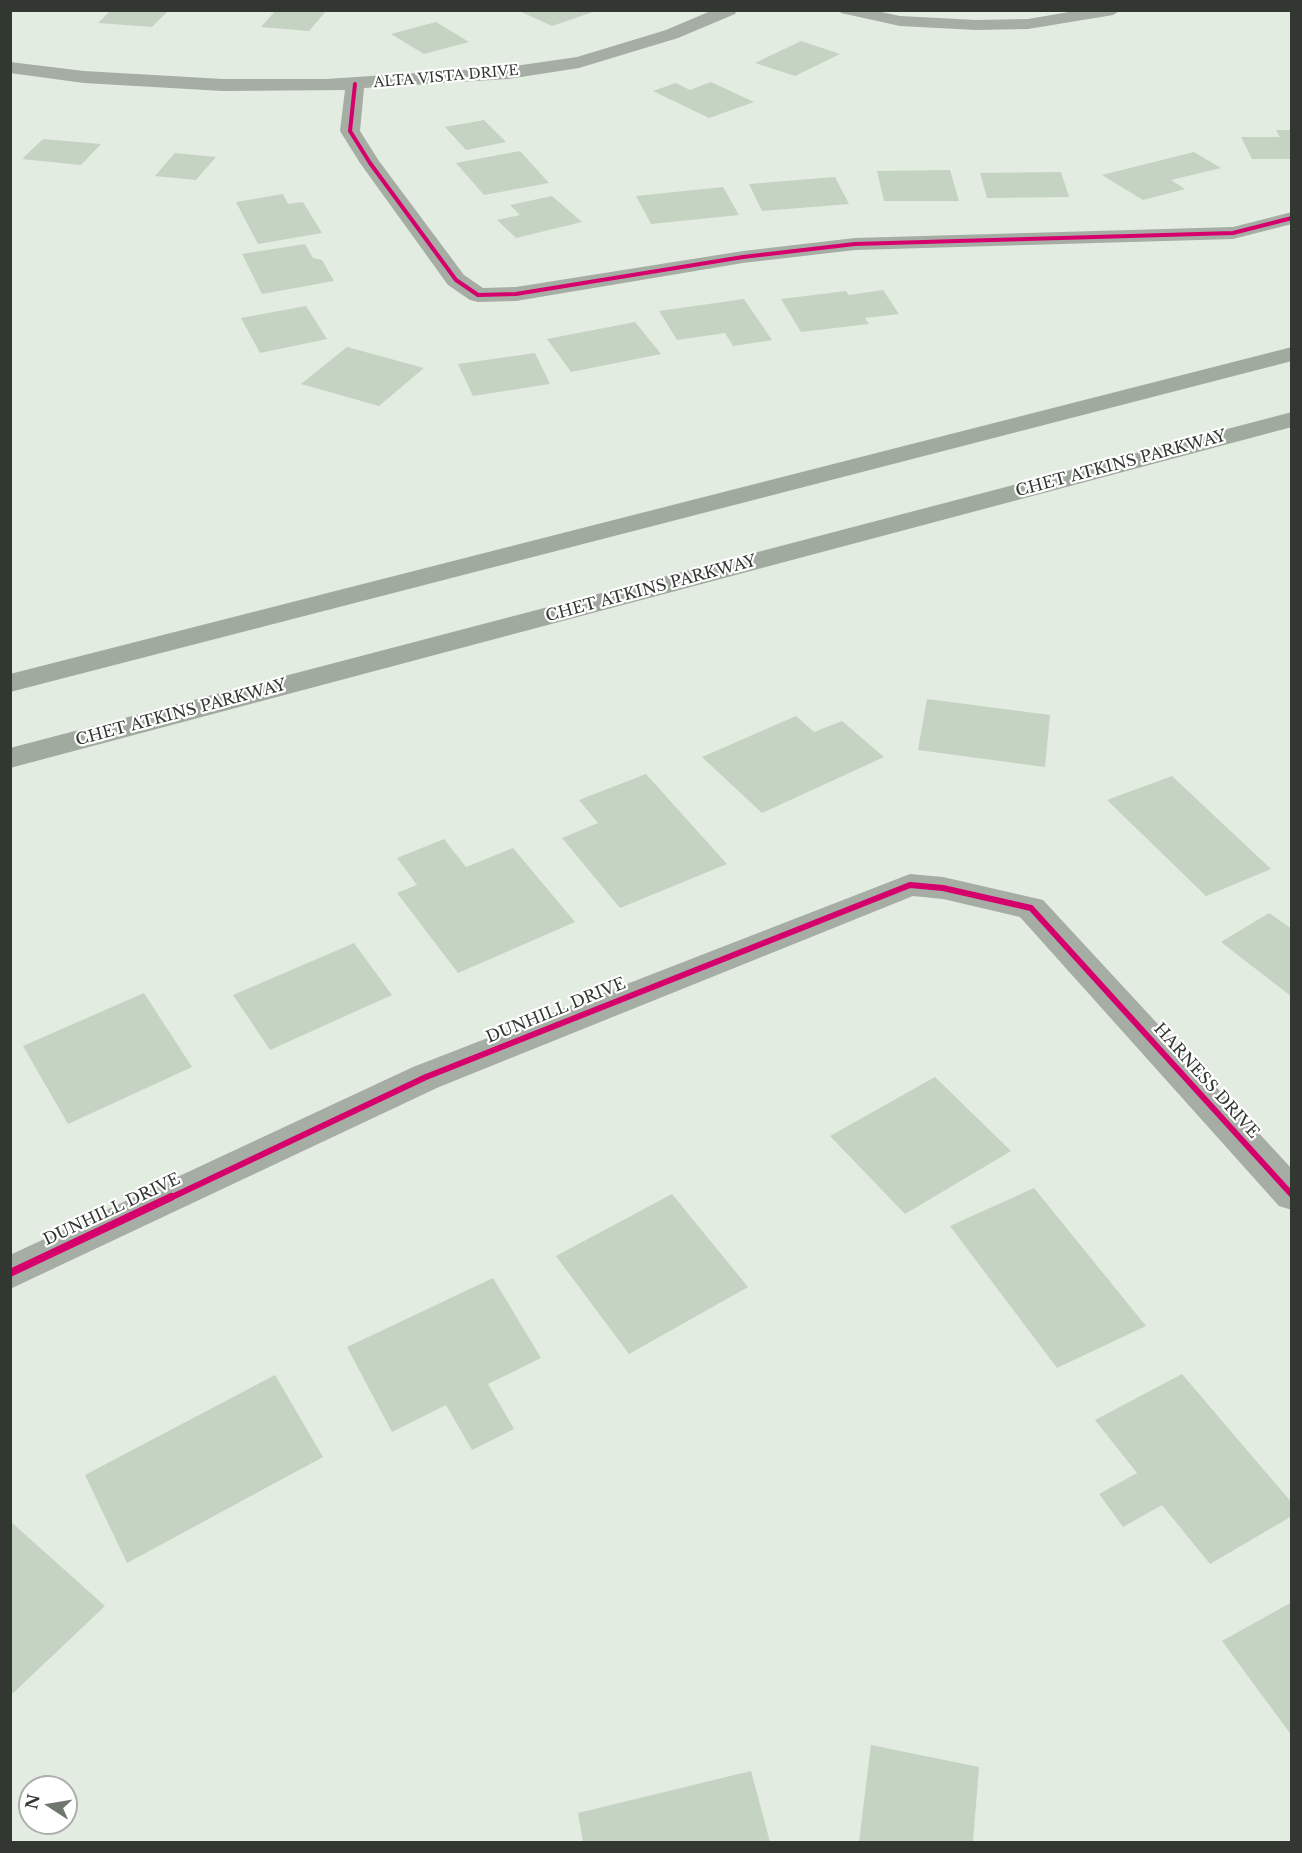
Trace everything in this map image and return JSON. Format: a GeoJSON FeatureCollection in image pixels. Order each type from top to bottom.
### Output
{"type":"FeatureCollection","features":[{"type":"Feature","properties":{"kind":"highway"},"geometry":{"type":"LineString","coordinates":[[10,683],[1292,354]]}},
{"type":"Feature","properties":{"kind":"highway","name":"CHET ATKINS PARKWAY"},"geometry":{"type":"LineString","coordinates":[[10,758],[1292,419]]}},
{"type":"Feature","properties":{"kind":"street","name":"ALTA VISTA DRIVE"},"geometry":{"type":"LineString","coordinates":[[10,67],[84,77],[223,85],[355,84],[508,73],[579,62],[672,34],[729,10]]}},
{"type":"Feature","properties":{"kind":"street"},"geometry":{"type":"LineString","coordinates":[[355,84],[351,131],[370,163],[456,280],[478,295],[516,294],[743,258],[855,244],[1233,233],[1292,218]]}},
{"type":"Feature","properties":{"kind":"street","name":"DUNHILL DRIVE"},"geometry":{"type":"LineString","coordinates":[[10,1273],[426,1077],[910,885],[943,888],[1030,908],[1101,986]]}},
{"type":"Feature","properties":{"kind":"street","name":"HARNESS DRIVE"},"geometry":{"type":"LineString","coordinates":[[1101,986],[1292,1195]]}},
{"type":"Feature","properties":{"kind":"lane"},"geometry":{"type":"LineString","coordinates":[[847,10],[900,21],[976,25],[1028,24],[1113,10]]}},
{"type":"Feature","properties":{"kind":"building"},"geometry":{"type":"Polygon","coordinates":[[[111,10],[169,10],[152,27],[98,23],[111,10]]]}},
{"type":"Feature","properties":{"kind":"building"},"geometry":{"type":"Polygon","coordinates":[[[276,10],[327,10],[309,31],[261,27],[276,10]]]}},
{"type":"Feature","properties":{"kind":"building"},"geometry":{"type":"Polygon","coordinates":[[[517,10],[596,10],[596,11],[552,26],[517,10]]]}},
{"type":"Feature","properties":{"kind":"building"},"geometry":{"type":"Polygon","coordinates":[[[436,22],[469,42],[424,54],[391,34],[436,22]]]}},
{"type":"Feature","properties":{"kind":"building"},"geometry":{"type":"Polygon","coordinates":[[[801,41],[840,54],[795,76],[755,63],[801,41]]]}},
{"type":"Feature","properties":{"kind":"building"},"geometry":{"type":"Polygon","coordinates":[[[711,82],[754,102],[709,118],[653,91],[676,83],[690,90],[711,82]]]}},
{"type":"Feature","properties":{"kind":"building"},"geometry":{"type":"Polygon","coordinates":[[[484,120],[506,142],[466,150],[445,127],[484,120]]]}},
{"type":"Feature","properties":{"kind":"building"},"geometry":{"type":"Polygon","coordinates":[[[1276,130],[1292,130],[1292,159],[1252,159],[1241,137],[1280,137],[1276,130]]]}},
{"type":"Feature","properties":{"kind":"building"},"geometry":{"type":"Polygon","coordinates":[[[43,139],[101,144],[81,165],[22,159],[43,139]]]}},
{"type":"Feature","properties":{"kind":"building"},"geometry":{"type":"Polygon","coordinates":[[[520,151],[549,183],[484,195],[456,163],[520,151]]]}},
{"type":"Feature","properties":{"kind":"building"},"geometry":{"type":"Polygon","coordinates":[[[1194,152],[1221,168],[1171,180],[1185,189],[1143,200],[1102,175],[1194,152]]]}},
{"type":"Feature","properties":{"kind":"building"},"geometry":{"type":"Polygon","coordinates":[[[175,153],[216,157],[196,180],[155,176],[175,153]]]}},
{"type":"Feature","properties":{"kind":"building"},"geometry":{"type":"Polygon","coordinates":[[[950,170],[959,201],[884,201],[877,171],[950,170]]]}},
{"type":"Feature","properties":{"kind":"building"},"geometry":{"type":"Polygon","coordinates":[[[1061,172],[1069,197],[987,198],[980,173],[1061,172]]]}},
{"type":"Feature","properties":{"kind":"building"},"geometry":{"type":"Polygon","coordinates":[[[835,177],[849,204],[762,211],[749,184],[835,177]]]}},
{"type":"Feature","properties":{"kind":"building"},"geometry":{"type":"Polygon","coordinates":[[[723,187],[739,215],[651,224],[636,196],[723,187]]]}},
{"type":"Feature","properties":{"kind":"building"},"geometry":{"type":"Polygon","coordinates":[[[283,194],[288,204],[303,202],[322,233],[258,244],[236,202],[283,194]]]}},
{"type":"Feature","properties":{"kind":"building"},"geometry":{"type":"Polygon","coordinates":[[[552,196],[582,222],[516,238],[497,220],[520,215],[510,205],[552,196]]]}},
{"type":"Feature","properties":{"kind":"building"},"geometry":{"type":"Polygon","coordinates":[[[305,244],[313,258],[322,260],[334,281],[262,294],[242,254],[305,244]]]}},
{"type":"Feature","properties":{"kind":"building"},"geometry":{"type":"Polygon","coordinates":[[[883,290],[899,314],[865,318],[869,324],[801,332],[781,299],[846,291],[849,295],[883,290]]]}},
{"type":"Feature","properties":{"kind":"building"},"geometry":{"type":"Polygon","coordinates":[[[744,299],[772,340],[733,346],[725,333],[677,340],[659,311],[744,299]]]}},
{"type":"Feature","properties":{"kind":"building"},"geometry":{"type":"Polygon","coordinates":[[[306,306],[327,339],[260,353],[241,318],[306,306]]]}},
{"type":"Feature","properties":{"kind":"building"},"geometry":{"type":"Polygon","coordinates":[[[635,322],[661,354],[571,372],[547,339],[635,322]]]}},
{"type":"Feature","properties":{"kind":"building"},"geometry":{"type":"Polygon","coordinates":[[[347,347],[424,368],[379,406],[301,384],[347,347]]]}},
{"type":"Feature","properties":{"kind":"building"},"geometry":{"type":"Polygon","coordinates":[[[535,353],[550,384],[473,396],[458,364],[535,353]]]}},
{"type":"Feature","properties":{"kind":"building"},"geometry":{"type":"Polygon","coordinates":[[[927,699],[1050,715],[1045,767],[918,750],[927,699]]]}},
{"type":"Feature","properties":{"kind":"building"},"geometry":{"type":"Polygon","coordinates":[[[796,716],[814,732],[842,721],[884,757],[762,813],[702,757],[796,716]]]}},
{"type":"Feature","properties":{"kind":"building"},"geometry":{"type":"Polygon","coordinates":[[[646,774],[727,864],[620,908],[562,838],[598,823],[579,800],[646,774]]]}},
{"type":"Feature","properties":{"kind":"building"},"geometry":{"type":"Polygon","coordinates":[[[1172,776],[1271,869],[1206,896],[1107,800],[1172,776]]]}},
{"type":"Feature","properties":{"kind":"building"},"geometry":{"type":"Polygon","coordinates":[[[444,839],[466,867],[513,848],[575,922],[458,973],[397,893],[417,885],[397,858],[444,839]]]}},
{"type":"Feature","properties":{"kind":"building"},"geometry":{"type":"Polygon","coordinates":[[[1269,913],[1292,929],[1292,997],[1221,942],[1269,913]]]}},
{"type":"Feature","properties":{"kind":"building"},"geometry":{"type":"Polygon","coordinates":[[[354,943],[392,995],[270,1050],[233,995],[354,943]]]}},
{"type":"Feature","properties":{"kind":"building"},"geometry":{"type":"Polygon","coordinates":[[[144,993],[192,1067],[68,1124],[23,1046],[144,993]]]}},
{"type":"Feature","properties":{"kind":"building"},"geometry":{"type":"Polygon","coordinates":[[[935,1077],[1011,1151],[905,1214],[830,1136],[935,1077]]]}},
{"type":"Feature","properties":{"kind":"building"},"geometry":{"type":"Polygon","coordinates":[[[1034,1188],[1146,1326],[1057,1368],[950,1226],[1034,1188]]]}},
{"type":"Feature","properties":{"kind":"building"},"geometry":{"type":"Polygon","coordinates":[[[672,1194],[748,1287],[629,1354],[556,1256],[672,1194]]]}},
{"type":"Feature","properties":{"kind":"building"},"geometry":{"type":"Polygon","coordinates":[[[493,1278],[541,1358],[488,1384],[514,1429],[472,1450],[446,1405],[392,1432],[347,1347],[493,1278]]]}},
{"type":"Feature","properties":{"kind":"building"},"geometry":{"type":"Polygon","coordinates":[[[1182,1374],[1292,1503],[1292,1516],[1210,1564],[1162,1505],[1123,1527],[1099,1494],[1137,1473],[1095,1420],[1182,1374]]]}},
{"type":"Feature","properties":{"kind":"building"},"geometry":{"type":"Polygon","coordinates":[[[275,1375],[323,1457],[127,1563],[85,1475],[275,1375]]]}},
{"type":"Feature","properties":{"kind":"building"},"geometry":{"type":"Polygon","coordinates":[[[10,1521],[105,1606],[10,1696],[10,1521]]]}},
{"type":"Feature","properties":{"kind":"building"},"geometry":{"type":"Polygon","coordinates":[[[1292,1602],[1292,1736],[1222,1641],[1292,1602]]]}},
{"type":"Feature","properties":{"kind":"building"},"geometry":{"type":"Polygon","coordinates":[[[871,1745],[979,1767],[973,1842],[859,1842],[871,1745]]]}},
{"type":"Feature","properties":{"kind":"building"},"geometry":{"type":"Polygon","coordinates":[[[751,1771],[770,1842],[583,1842],[578,1813],[751,1771]]]}},
{"type":"Feature","properties":{"kind":"cycle path"},"geometry":{"type":"LineString","coordinates":[[355,84],[350,131],[370,163],[456,280],[478,295],[516,294],[743,257],[855,244],[1233,233],[1292,218]]}},
{"type":"Feature","properties":{"kind":"cycle path"},"geometry":{"type":"LineString","coordinates":[[10,1273],[426,1077],[910,885],[943,888],[1031,908],[1292,1195]]}}]}
